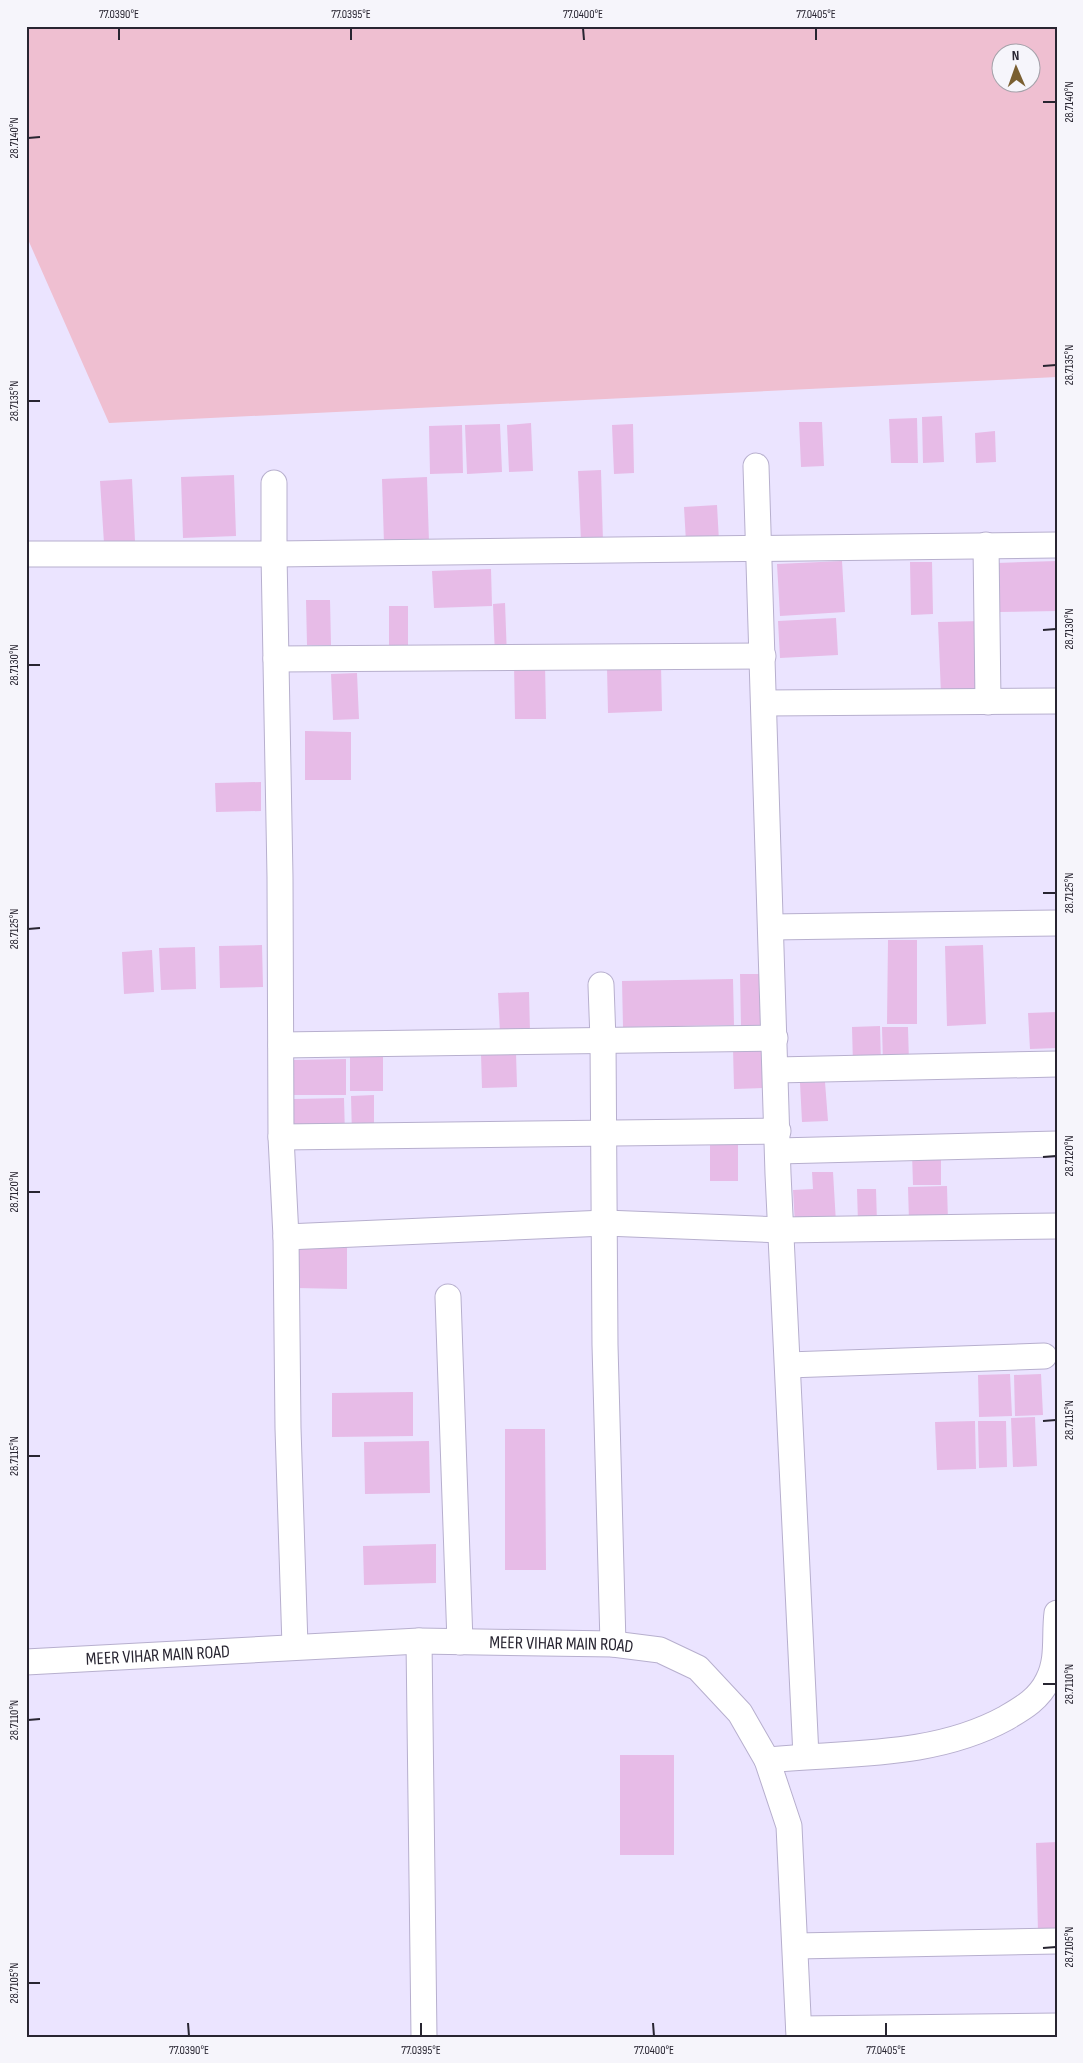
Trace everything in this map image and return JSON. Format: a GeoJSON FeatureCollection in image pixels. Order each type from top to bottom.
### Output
{"type":"FeatureCollection","features":[{"type":"Feature","properties":{"kind":"street"},"geometry":{"type":"LineString","coordinates":[[756,466],[778,1141],[806,1756]]}},
{"type":"Feature","properties":{"kind":"street"},"geometry":{"type":"LineString","coordinates":[[274,483],[280,877],[281,1137],[286,1236],[288,1428],[296,1646]]}},
{"type":"Feature","properties":{"kind":"street"},"geometry":{"type":"LineString","coordinates":[[986,545],[988,702]]}},
{"type":"Feature","properties":{"kind":"street"},"geometry":{"type":"LineString","coordinates":[[26,554],[274,554],[1056,545]]}},
{"type":"Feature","properties":{"kind":"street"},"geometry":{"type":"LineString","coordinates":[[276,659],[762,656]]}},
{"type":"Feature","properties":{"kind":"street"},"geometry":{"type":"LineString","coordinates":[[765,702],[1057,701]]}},
{"type":"Feature","properties":{"kind":"street"},"geometry":{"type":"LineString","coordinates":[[771,927],[1057,923]]}},
{"type":"Feature","properties":{"kind":"street"},"geometry":{"type":"LineString","coordinates":[[601,985],[604,1040],[605,1345],[613,1644]]}},
{"type":"Feature","properties":{"kind":"street"},"geometry":{"type":"LineString","coordinates":[[280,1045],[775,1038]]}},
{"type":"Feature","properties":{"kind":"street"},"geometry":{"type":"LineString","coordinates":[[776,1070],[1057,1064]]}},
{"type":"Feature","properties":{"kind":"street"},"geometry":{"type":"LineString","coordinates":[[281,1137],[604,1134],[778,1141],[1057,1144]]}},
{"type":"Feature","properties":{"kind":"street"},"geometry":{"type":"LineString","coordinates":[[286,1236],[605,1223],[782,1230],[1057,1226]]}},
{"type":"Feature","properties":{"kind":"street"},"geometry":{"type":"LineString","coordinates":[[448,1297],[460,1642]]}},
{"type":"Feature","properties":{"kind":"street"},"geometry":{"type":"LineString","coordinates":[[788,1365],[1044,1356]]}},
{"type":"Feature","properties":{"kind":"street"},"geometry":{"type":"LineString","coordinates":[[767,1760],[922,1748],[986,1729],[1029,1705],[1048,1680],[1055,1656],[1057,1612]]}},
{"type":"Feature","properties":{"kind":"street"},"geometry":{"type":"LineString","coordinates":[[418,1641],[424,2037]]}},
{"type":"Feature","properties":{"kind":"street","name":"MEER VIHAR MAIN ROAD"},"geometry":{"type":"LineString","coordinates":[[26,1662],[296,1646],[418,1641],[613,1644],[660,1650],[698,1668],[740,1713],[767,1760],[789,1826],[799,2033]]}},
{"type":"Feature","properties":{"kind":"street"},"geometry":{"type":"LineString","coordinates":[[796,1946],[1057,1941]]}},
{"type":"Feature","properties":{"kind":"street"},"geometry":{"type":"LineString","coordinates":[[799,2033],[1057,2026]]}},
{"type":"Feature","properties":{"kind":"shaded area"},"geometry":{"type":"Polygon","coordinates":[[[26,26],[1057,26],[1057,377],[109,423],[26,235],[26,26]]]}},
{"type":"Feature","properties":{"kind":"building"},"geometry":{"type":"Polygon","coordinates":[[[942,416],[944,462],[923,463],[922,417],[942,416]]]}},
{"type":"Feature","properties":{"kind":"building"},"geometry":{"type":"Polygon","coordinates":[[[917,418],[918,463],[891,463],[889,419],[917,418]]]}},
{"type":"Feature","properties":{"kind":"building"},"geometry":{"type":"Polygon","coordinates":[[[799,422],[822,422],[824,466],[801,467],[799,422]]]}},
{"type":"Feature","properties":{"kind":"building"},"geometry":{"type":"Polygon","coordinates":[[[531,423],[533,471],[509,472],[507,425],[531,423]]]}},
{"type":"Feature","properties":{"kind":"building"},"geometry":{"type":"Polygon","coordinates":[[[500,424],[502,472],[467,474],[465,425],[500,424]]]}},
{"type":"Feature","properties":{"kind":"building"},"geometry":{"type":"Polygon","coordinates":[[[633,424],[634,473],[614,474],[612,425],[633,424]]]}},
{"type":"Feature","properties":{"kind":"building"},"geometry":{"type":"Polygon","coordinates":[[[462,425],[463,473],[430,474],[429,426],[462,425]]]}},
{"type":"Feature","properties":{"kind":"building"},"geometry":{"type":"Polygon","coordinates":[[[995,431],[996,462],[976,463],[975,433],[995,431]]]}},
{"type":"Feature","properties":{"kind":"building"},"geometry":{"type":"Polygon","coordinates":[[[601,470],[603,542],[581,542],[578,471],[601,470]]]}},
{"type":"Feature","properties":{"kind":"building"},"geometry":{"type":"Polygon","coordinates":[[[234,475],[236,536],[183,538],[181,477],[234,475]]]}},
{"type":"Feature","properties":{"kind":"building"},"geometry":{"type":"Polygon","coordinates":[[[427,477],[429,543],[384,544],[382,479],[427,477]]]}},
{"type":"Feature","properties":{"kind":"building"},"geometry":{"type":"Polygon","coordinates":[[[132,479],[135,541],[104,543],[100,481],[132,479]]]}},
{"type":"Feature","properties":{"kind":"building"},"geometry":{"type":"Polygon","coordinates":[[[717,505],[719,541],[686,542],[684,507],[717,505]]]}},
{"type":"Feature","properties":{"kind":"building"},"geometry":{"type":"Polygon","coordinates":[[[842,561],[845,612],[780,616],[777,564],[842,561]]]}},
{"type":"Feature","properties":{"kind":"building"},"geometry":{"type":"Polygon","coordinates":[[[1057,561],[1057,611],[998,612],[997,563],[1057,561]]]}},
{"type":"Feature","properties":{"kind":"building"},"geometry":{"type":"Polygon","coordinates":[[[910,562],[932,562],[933,614],[911,615],[910,562]]]}},
{"type":"Feature","properties":{"kind":"building"},"geometry":{"type":"Polygon","coordinates":[[[491,569],[492,606],[434,608],[432,571],[491,569]]]}},
{"type":"Feature","properties":{"kind":"building"},"geometry":{"type":"Polygon","coordinates":[[[306,600],[330,600],[331,645],[307,645],[306,600]]]}},
{"type":"Feature","properties":{"kind":"building"},"geometry":{"type":"Polygon","coordinates":[[[505,603],[507,657],[495,657],[493,604],[505,603]]]}},
{"type":"Feature","properties":{"kind":"building"},"geometry":{"type":"Polygon","coordinates":[[[389,606],[408,606],[408,649],[389,649],[389,606]]]}},
{"type":"Feature","properties":{"kind":"building"},"geometry":{"type":"Polygon","coordinates":[[[836,618],[838,655],[780,658],[778,621],[836,618]]]}},
{"type":"Feature","properties":{"kind":"building"},"geometry":{"type":"Polygon","coordinates":[[[982,621],[985,692],[941,694],[938,622],[982,621]]]}},
{"type":"Feature","properties":{"kind":"building"},"geometry":{"type":"Polygon","coordinates":[[[545,663],[546,719],[515,719],[514,664],[545,663]]]}},
{"type":"Feature","properties":{"kind":"building"},"geometry":{"type":"Polygon","coordinates":[[[661,665],[662,711],[608,713],[607,667],[661,665]]]}},
{"type":"Feature","properties":{"kind":"building"},"geometry":{"type":"Polygon","coordinates":[[[357,673],[359,719],[333,720],[331,674],[357,673]]]}},
{"type":"Feature","properties":{"kind":"building"},"geometry":{"type":"Polygon","coordinates":[[[305,731],[351,732],[351,780],[305,780],[305,731]]]}},
{"type":"Feature","properties":{"kind":"building"},"geometry":{"type":"Polygon","coordinates":[[[261,782],[261,811],[216,812],[215,783],[261,782]]]}},
{"type":"Feature","properties":{"kind":"building"},"geometry":{"type":"Polygon","coordinates":[[[888,940],[917,940],[917,1024],[887,1024],[888,940]]]}},
{"type":"Feature","properties":{"kind":"building"},"geometry":{"type":"Polygon","coordinates":[[[262,945],[263,987],[220,988],[219,946],[262,945]]]}},
{"type":"Feature","properties":{"kind":"building"},"geometry":{"type":"Polygon","coordinates":[[[983,945],[986,1024],[947,1026],[945,946],[983,945]]]}},
{"type":"Feature","properties":{"kind":"building"},"geometry":{"type":"Polygon","coordinates":[[[195,947],[196,989],[161,990],[159,948],[195,947]]]}},
{"type":"Feature","properties":{"kind":"building"},"geometry":{"type":"Polygon","coordinates":[[[152,950],[154,992],[124,994],[122,952],[152,950]]]}},
{"type":"Feature","properties":{"kind":"building"},"geometry":{"type":"Polygon","coordinates":[[[740,974],[761,974],[762,1027],[741,1027],[740,974]]]}},
{"type":"Feature","properties":{"kind":"building"},"geometry":{"type":"Polygon","coordinates":[[[733,979],[734,1025],[623,1027],[622,981],[733,979]]]}},
{"type":"Feature","properties":{"kind":"building"},"geometry":{"type":"Polygon","coordinates":[[[529,992],[530,1032],[500,1033],[498,993],[529,992]]]}},
{"type":"Feature","properties":{"kind":"building"},"geometry":{"type":"Polygon","coordinates":[[[1057,1012],[1057,1048],[1030,1049],[1028,1013],[1057,1012]]]}},
{"type":"Feature","properties":{"kind":"building"},"geometry":{"type":"Polygon","coordinates":[[[880,1026],[881,1064],[853,1065],[852,1027],[880,1026]]]}},
{"type":"Feature","properties":{"kind":"building"},"geometry":{"type":"Polygon","coordinates":[[[882,1027],[908,1027],[909,1063],[883,1064],[882,1027]]]}},
{"type":"Feature","properties":{"kind":"building"},"geometry":{"type":"Polygon","coordinates":[[[766,1047],[766,1088],[734,1089],[733,1048],[766,1047]]]}},
{"type":"Feature","properties":{"kind":"building"},"geometry":{"type":"Polygon","coordinates":[[[516,1052],[517,1087],[482,1088],[481,1054],[516,1052]]]}},
{"type":"Feature","properties":{"kind":"building"},"geometry":{"type":"Polygon","coordinates":[[[350,1057],[383,1057],[383,1091],[350,1091],[350,1057]]]}},
{"type":"Feature","properties":{"kind":"building"},"geometry":{"type":"Polygon","coordinates":[[[346,1059],[346,1095],[293,1095],[293,1060],[346,1059]]]}},
{"type":"Feature","properties":{"kind":"building"},"geometry":{"type":"Polygon","coordinates":[[[825,1082],[828,1121],[802,1122],[800,1083],[825,1082]]]}},
{"type":"Feature","properties":{"kind":"building"},"geometry":{"type":"Polygon","coordinates":[[[374,1095],[374,1135],[352,1136],[351,1096],[374,1095]]]}},
{"type":"Feature","properties":{"kind":"building"},"geometry":{"type":"Polygon","coordinates":[[[344,1098],[345,1136],[294,1137],[294,1099],[344,1098]]]}},
{"type":"Feature","properties":{"kind":"building"},"geometry":{"type":"Polygon","coordinates":[[[710,1139],[738,1139],[738,1181],[710,1181],[710,1139]]]}},
{"type":"Feature","properties":{"kind":"building"},"geometry":{"type":"Polygon","coordinates":[[[941,1152],[941,1185],[913,1185],[912,1153],[941,1152]]]}},
{"type":"Feature","properties":{"kind":"building"},"geometry":{"type":"Polygon","coordinates":[[[812,1172],[833,1172],[836,1223],[795,1225],[793,1190],[813,1189],[812,1172]]]}},
{"type":"Feature","properties":{"kind":"building"},"geometry":{"type":"Polygon","coordinates":[[[947,1186],[948,1222],[909,1222],[908,1187],[947,1186]]]}},
{"type":"Feature","properties":{"kind":"building"},"geometry":{"type":"Polygon","coordinates":[[[857,1189],[876,1189],[877,1223],[858,1223],[857,1189]]]}},
{"type":"Feature","properties":{"kind":"building"},"geometry":{"type":"Polygon","coordinates":[[[296,1238],[347,1238],[347,1289],[296,1288],[296,1238]]]}},
{"type":"Feature","properties":{"kind":"building"},"geometry":{"type":"Polygon","coordinates":[[[1010,1374],[1012,1416],[979,1417],[978,1375],[1010,1374]]]}},
{"type":"Feature","properties":{"kind":"building"},"geometry":{"type":"Polygon","coordinates":[[[1041,1374],[1043,1415],[1015,1416],[1014,1375],[1041,1374]]]}},
{"type":"Feature","properties":{"kind":"building"},"geometry":{"type":"Polygon","coordinates":[[[413,1392],[413,1436],[332,1437],[332,1393],[413,1392]]]}},
{"type":"Feature","properties":{"kind":"building"},"geometry":{"type":"Polygon","coordinates":[[[1035,1417],[1037,1466],[1013,1467],[1011,1418],[1035,1417]]]}},
{"type":"Feature","properties":{"kind":"building"},"geometry":{"type":"Polygon","coordinates":[[[975,1421],[976,1469],[937,1470],[935,1422],[975,1421]]]}},
{"type":"Feature","properties":{"kind":"building"},"geometry":{"type":"Polygon","coordinates":[[[978,1421],[1006,1421],[1007,1467],[979,1468],[978,1421]]]}},
{"type":"Feature","properties":{"kind":"building"},"geometry":{"type":"Polygon","coordinates":[[[505,1429],[545,1429],[546,1570],[505,1570],[505,1429]]]}},
{"type":"Feature","properties":{"kind":"building"},"geometry":{"type":"Polygon","coordinates":[[[429,1441],[430,1493],[365,1494],[364,1442],[429,1441]]]}},
{"type":"Feature","properties":{"kind":"building"},"geometry":{"type":"Polygon","coordinates":[[[436,1544],[436,1583],[364,1585],[363,1546],[436,1544]]]}},
{"type":"Feature","properties":{"kind":"building"},"geometry":{"type":"Polygon","coordinates":[[[620,1755],[674,1755],[674,1855],[620,1855],[620,1755]]]}},
{"type":"Feature","properties":{"kind":"building"},"geometry":{"type":"Polygon","coordinates":[[[1057,1842],[1057,1932],[1038,1933],[1036,1843],[1057,1842]]]}}]}
